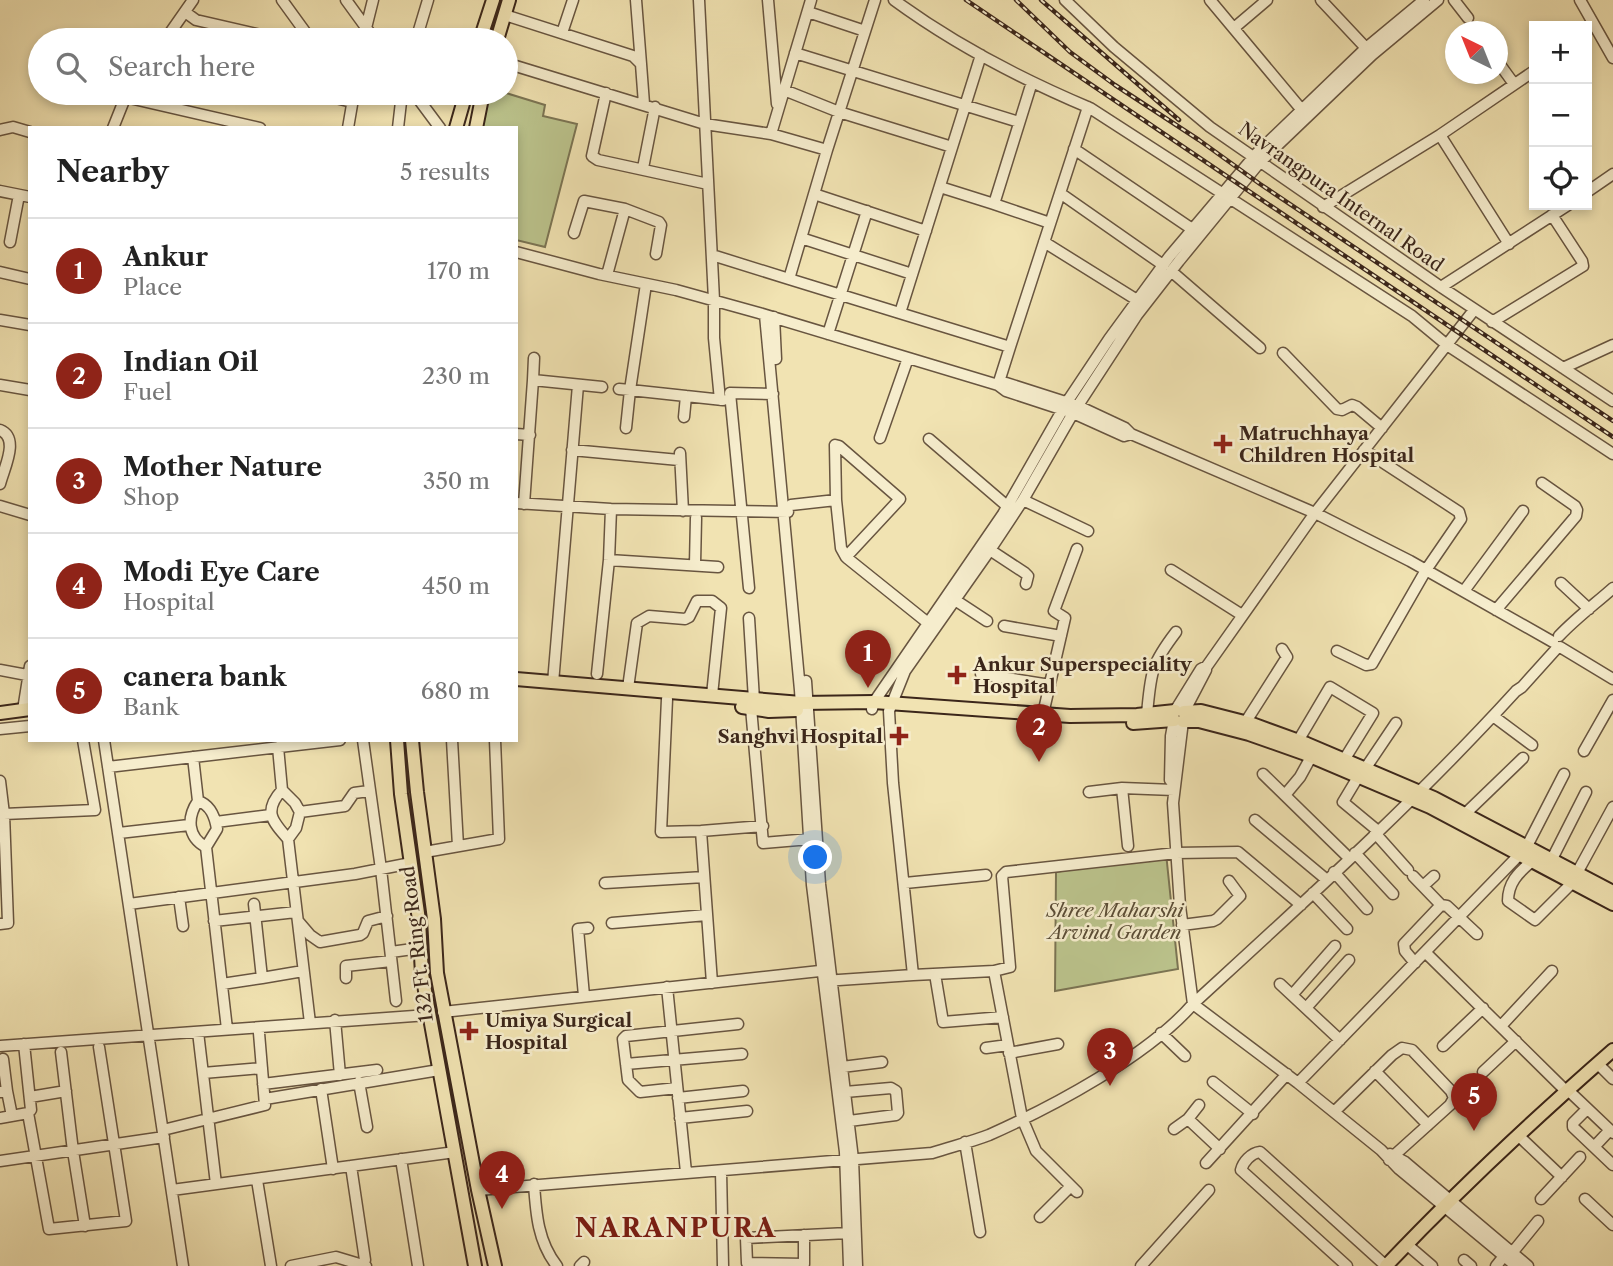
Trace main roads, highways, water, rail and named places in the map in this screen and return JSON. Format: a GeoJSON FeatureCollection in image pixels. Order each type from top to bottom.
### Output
{"type":"FeatureCollection","features":[{"type":"Feature","properties":{"kind":"main road"},"geometry":{"type":"LineString","coordinates":[[484,28],[493,0]]}},
{"type":"Feature","properties":{"kind":"main road"},"geometry":{"type":"LineString","coordinates":[[501,28],[509,0]]}},
{"type":"Feature","properties":{"kind":"main road"},"geometry":{"type":"LineString","coordinates":[[457,126],[463,105]]}},
{"type":"Feature","properties":{"kind":"main road"},"geometry":{"type":"LineString","coordinates":[[475,126],[480,105]]}},
{"type":"Feature","properties":{"kind":"main road"},"geometry":{"type":"LineString","coordinates":[[518,679],[712,695],[753,704]]}},
{"type":"Feature","properties":{"kind":"main road"},"geometry":{"type":"LineString","coordinates":[[518,687],[753,704],[1179,716],[1249,734],[1362,773],[1465,814],[1523,850],[1531,862],[1613,892]]}},
{"type":"Feature","properties":{"kind":"main road"},"geometry":{"type":"LineString","coordinates":[[0,706],[27,707]]}},
{"type":"Feature","properties":{"kind":"main road"},"geometry":{"type":"LineString","coordinates":[[0,713],[27,707]]}},
{"type":"Feature","properties":{"kind":"main road"},"geometry":{"type":"LineString","coordinates":[[889,707],[1069,723],[1138,723],[1201,711],[1298,741],[1343,760],[1362,773]]}},
{"type":"Feature","properties":{"kind":"main road","name":"132 Ft. Ring Road"},"geometry":{"type":"LineString","coordinates":[[397,742],[428,1015],[475,1266]]}},
{"type":"Feature","properties":{"kind":"main road","name":"132 Ft. Ring Road"},"geometry":{"type":"LineString","coordinates":[[412,742],[443,1012],[495,1266]]}},
{"type":"Feature","properties":{"kind":"main road"},"geometry":{"type":"LineString","coordinates":[[1414,795],[1523,850],[1552,859],[1613,904]]}},
{"type":"Feature","properties":{"kind":"main road"},"geometry":{"type":"LineString","coordinates":[[1394,1266],[1448,1205],[1613,1050]]}},
{"type":"Feature","properties":{"kind":"main road"},"geometry":{"type":"LineString","coordinates":[[1386,1266],[1569,1092],[1613,1057]]}},
{"type":"Feature","properties":{"kind":"railway"},"geometry":{"type":"LineString","coordinates":[[966,0],[1613,437]]}},
{"type":"Feature","properties":{"kind":"railway"},"geometry":{"type":"LineString","coordinates":[[1016,0],[1070,52],[1115,85],[1613,421]]}},
{"type":"Feature","properties":{"kind":"railway"},"geometry":{"type":"LineString","coordinates":[[1041,0],[1179,120]]}},
{"type":"Feature","properties":{"kind":"place","name":"Matruchhaya Children Hospital"},"geometry":{"type":"Point","coordinates":[1223,444]}},
{"type":"Feature","properties":{"kind":"place","name":"Ankur Superspeciality Hospital"},"geometry":{"type":"Point","coordinates":[957,675]}},
{"type":"Feature","properties":{"kind":"place","name":"Ankur"},"geometry":{"type":"Point","coordinates":[868,688]}},
{"type":"Feature","properties":{"kind":"place","name":"Sanghvi Hospital"},"geometry":{"type":"Point","coordinates":[899,736]}},
{"type":"Feature","properties":{"kind":"place","name":"Indian Oil"},"geometry":{"type":"Point","coordinates":[1039,762]}},
{"type":"Feature","properties":{"kind":"place","name":"Umiya Surgical Hospital"},"geometry":{"type":"Point","coordinates":[469,1031]}},
{"type":"Feature","properties":{"kind":"place","name":"Mother Nature"},"geometry":{"type":"Point","coordinates":[1110,1086]}},
{"type":"Feature","properties":{"kind":"place","name":"canera bank"},"geometry":{"type":"Point","coordinates":[1474,1131]}},
{"type":"Feature","properties":{"kind":"place","name":"Modi Eye Care"},"geometry":{"type":"Point","coordinates":[502,1209]}},
{"type":"Feature","properties":{"kind":"district","name":"NARANPURA"},"geometry":{"type":"Point","coordinates":[676,1228]}},
{"type":"Feature","properties":{"kind":"park label","name":"Shree Maharshi Arvind Garden"},"geometry":{"type":"Point","coordinates":[1115,921]}}]}
